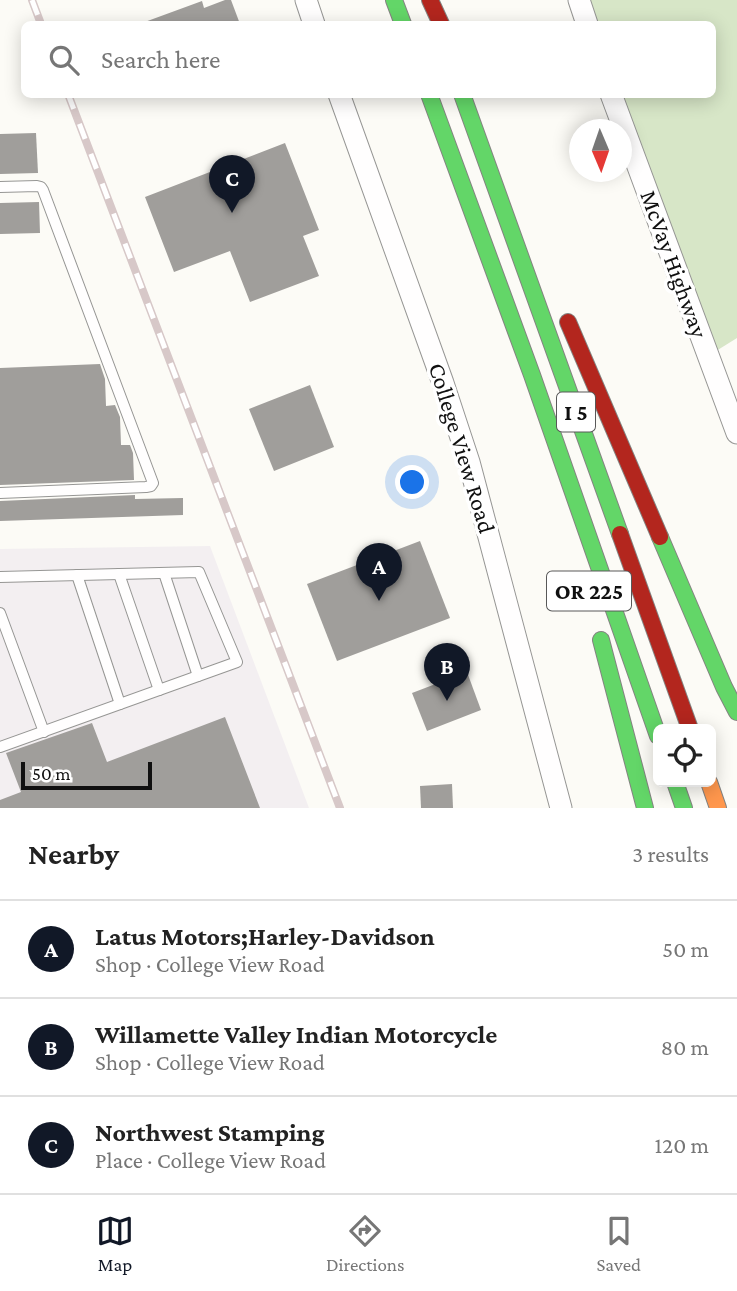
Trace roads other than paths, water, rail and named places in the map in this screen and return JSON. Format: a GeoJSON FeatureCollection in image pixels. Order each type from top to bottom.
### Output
{"type":"FeatureCollection","features":[{"type":"Feature","properties":{"kind":"highway"},"geometry":{"type":"LineString","coordinates":[[394,0],[402,21]]}},
{"type":"Feature","properties":{"kind":"highway"},"geometry":{"type":"LineString","coordinates":[[429,0],[438,21]]}},
{"type":"Feature","properties":{"kind":"highway","name":"I 5"},"geometry":{"type":"LineString","coordinates":[[430,98],[532,375],[654,724]]}},
{"type":"Feature","properties":{"kind":"highway","name":"I 5"},"geometry":{"type":"LineString","coordinates":[[463,98],[688,724]]}},
{"type":"Feature","properties":{"kind":"highway"},"geometry":{"type":"LineString","coordinates":[[473,98],[519,208]]}},
{"type":"Feature","properties":{"kind":"highway"},"geometry":{"type":"LineString","coordinates":[[562,309],[737,712]]}},
{"type":"Feature","properties":{"kind":"highway","name":"OR 225"},"geometry":{"type":"LineString","coordinates":[[532,375],[581,564]]}},
{"type":"Feature","properties":{"kind":"highway","name":"OR 225"},"geometry":{"type":"LineString","coordinates":[[596,619],[645,808]]}},
{"type":"Feature","properties":{"kind":"highway"},"geometry":{"type":"LineString","coordinates":[[677,787],[684,808]]}},
{"type":"Feature","properties":{"kind":"highway"},"geometry":{"type":"LineString","coordinates":[[711,787],[718,808]]}},
{"type":"Feature","properties":{"kind":"street"},"geometry":{"type":"LineString","coordinates":[[306,0],[313,21]]}},
{"type":"Feature","properties":{"kind":"street"},"geometry":{"type":"LineString","coordinates":[[579,0],[586,21]]}},
{"type":"Feature","properties":{"kind":"street","name":"College View Road"},"geometry":{"type":"LineString","coordinates":[[341,98],[469,461],[561,808]]}},
{"type":"Feature","properties":{"kind":"street","name":"McVay Highway"},"geometry":{"type":"LineString","coordinates":[[612,98],[737,433]]}},
{"type":"Feature","properties":{"kind":"lane"},"geometry":{"type":"LineString","coordinates":[[0,187],[37,186],[43,190],[153,483],[146,487],[0,493]]}},
{"type":"Feature","properties":{"kind":"lane"},"geometry":{"type":"LineString","coordinates":[[0,577],[199,572],[237,662],[0,747]]}},
{"type":"Feature","properties":{"kind":"lane"},"geometry":{"type":"LineString","coordinates":[[164,573],[198,676]]}},
{"type":"Feature","properties":{"kind":"lane"},"geometry":{"type":"LineString","coordinates":[[119,574],[159,690]]}},
{"type":"Feature","properties":{"kind":"lane"},"geometry":{"type":"LineString","coordinates":[[77,575],[120,704]]}},
{"type":"Feature","properties":{"kind":"lane"},"geometry":{"type":"LineString","coordinates":[[0,613],[44,732]]}},
{"type":"Feature","properties":{"kind":"railway"},"geometry":{"type":"LineString","coordinates":[[32,0],[40,21]]}},
{"type":"Feature","properties":{"kind":"railway"},"geometry":{"type":"LineString","coordinates":[[70,98],[340,808]]}},
{"type":"Feature","properties":{"kind":"place","name":"Northwest Stamping"},"geometry":{"type":"Point","coordinates":[232,213]}},
{"type":"Feature","properties":{"kind":"place","name":"Latus Motors;Harley-Davidson"},"geometry":{"type":"Point","coordinates":[379,601]}},
{"type":"Feature","properties":{"kind":"place","name":"Willamette Valley Indian Motorcycle"},"geometry":{"type":"Point","coordinates":[447,701]}}]}
